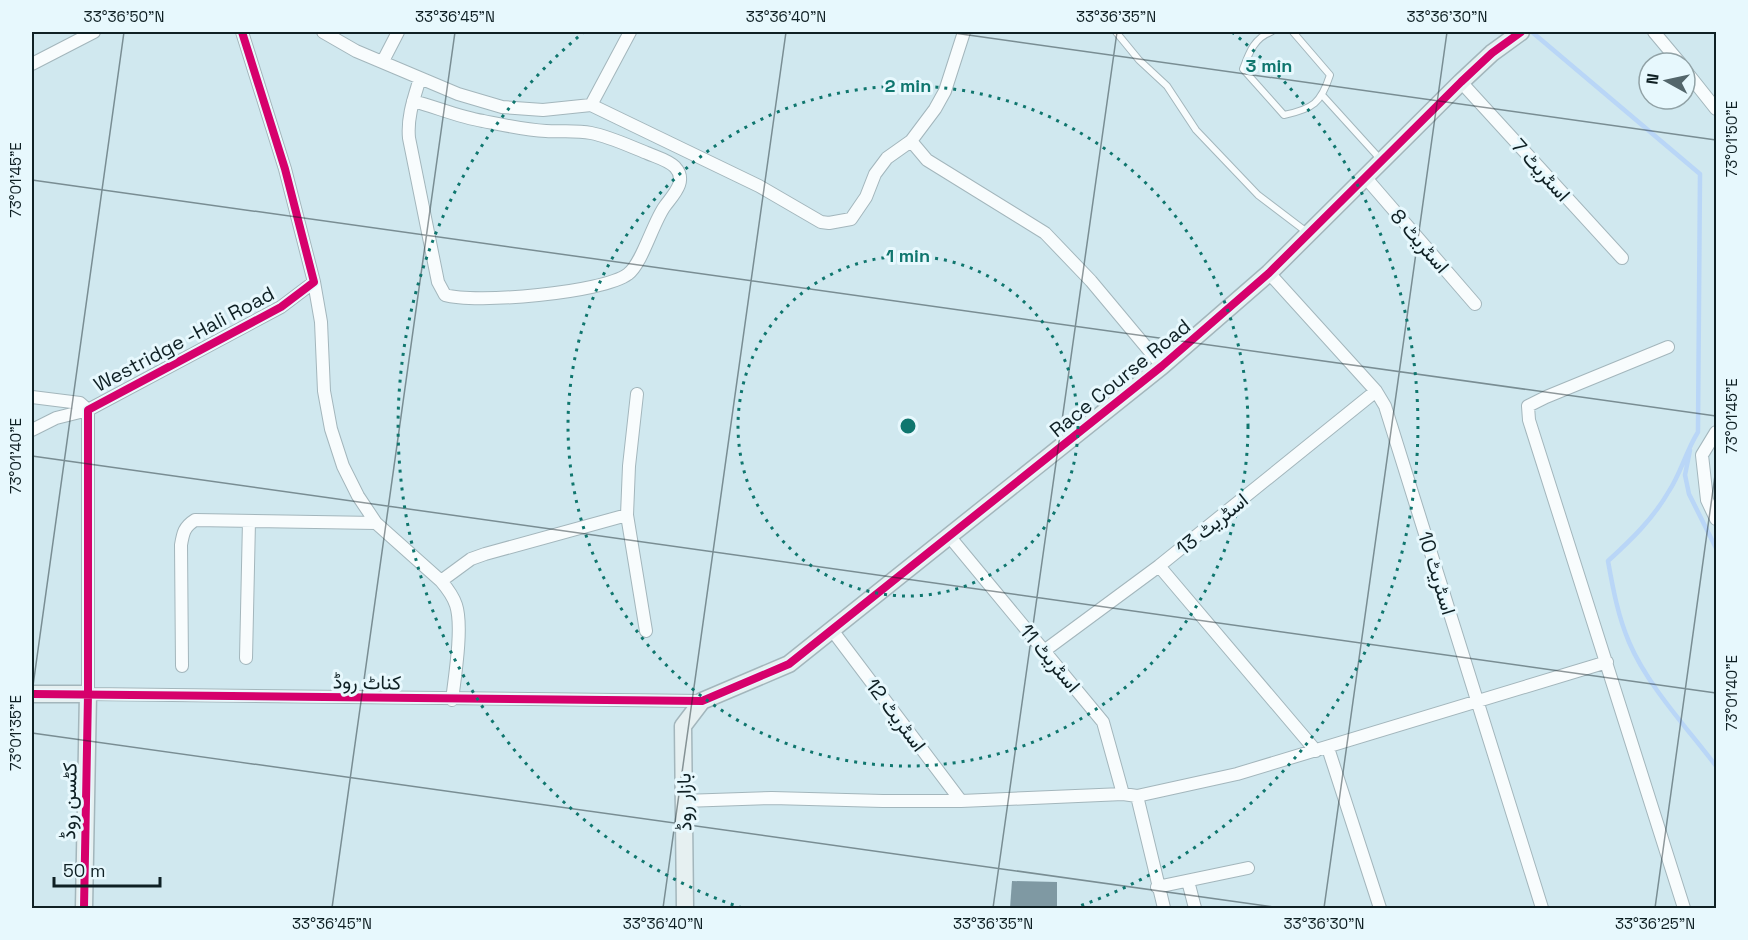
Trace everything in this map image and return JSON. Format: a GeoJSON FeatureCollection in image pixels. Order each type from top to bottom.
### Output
{"type":"FeatureCollection","features":[{"type":"Feature","properties":{"kind":"street"},"geometry":{"type":"LineString","coordinates":[[32,64],[94,32]]}},
{"type":"Feature","properties":{"kind":"street"},"geometry":{"type":"LineString","coordinates":[[323,32],[356,51],[458,94],[502,107],[543,110],[591,105],[759,186],[821,222],[829,223],[850,219],[866,197],[875,174],[887,158],[912,141],[935,109],[945,91],[964,32]]}},
{"type":"Feature","properties":{"kind":"street"},"geometry":{"type":"LineString","coordinates":[[383,61],[398,32]]}},
{"type":"Feature","properties":{"kind":"street"},"geometry":{"type":"LineString","coordinates":[[591,105],[630,32]]}},
{"type":"Feature","properties":{"kind":"street","name":"Race Course Road"},"geometry":{"type":"LineString","coordinates":[[702,701],[789,664],[1162,366],[1269,273],[1461,81],[1492,53],[1521,32]]}},
{"type":"Feature","properties":{"kind":"street"},"geometry":{"type":"LineString","coordinates":[[1654,32],[1670,51]]}},
{"type":"Feature","properties":{"kind":"street"},"geometry":{"type":"LineString","coordinates":[[245,33],[285,169],[314,282],[321,322],[324,391],[331,429],[343,466],[357,496],[375,524],[441,581],[457,606],[459,641],[452,700]]}},
{"type":"Feature","properties":{"kind":"street"},"geometry":{"type":"LineString","coordinates":[[413,101],[480,121],[544,131],[575,130],[608,138],[669,162],[681,177],[677,192],[663,208],[630,273],[619,280],[574,290],[500,298],[455,298],[445,295],[438,282],[408,127],[413,101],[420,78]]}},
{"type":"Feature","properties":{"kind":"street","name":"اسٹریٹ 7"},"geometry":{"type":"LineString","coordinates":[[1461,81],[1622,258]]}},
{"type":"Feature","properties":{"kind":"street"},"geometry":{"type":"LineString","coordinates":[[1697,85],[1716,109]]}},
{"type":"Feature","properties":{"kind":"street"},"geometry":{"type":"LineString","coordinates":[[912,141],[927,160],[1044,233],[1091,281],[1162,366]]}},
{"type":"Feature","properties":{"kind":"street","name":"اسٹریٹ 8"},"geometry":{"type":"LineString","coordinates":[[1366,178],[1475,304]]}},
{"type":"Feature","properties":{"kind":"street","name":"اسٹریٹ 10"},"geometry":{"type":"LineString","coordinates":[[1269,273],[1376,391],[1385,406],[1542,909]]}},
{"type":"Feature","properties":{"kind":"street","name":"Westridge -Hali Road"},"geometry":{"type":"LineString","coordinates":[[88,694],[88,410],[281,307],[314,282]]}},
{"type":"Feature","properties":{"kind":"street"},"geometry":{"type":"LineString","coordinates":[[1668,347],[1528,406],[1529,420],[1684,909]]}},
{"type":"Feature","properties":{"kind":"street","name":"اسٹریٹ 13"},"geometry":{"type":"LineString","coordinates":[[1044,651],[1159,566],[1376,391]]}},
{"type":"Feature","properties":{"kind":"street"},"geometry":{"type":"LineString","coordinates":[[637,394],[629,466],[627,515],[646,631]]}},
{"type":"Feature","properties":{"kind":"street"},"geometry":{"type":"LineString","coordinates":[[32,397],[80,403],[88,410]]}},
{"type":"Feature","properties":{"kind":"street"},"geometry":{"type":"LineString","coordinates":[[32,430],[56,418],[88,410]]}},
{"type":"Feature","properties":{"kind":"street"},"geometry":{"type":"LineString","coordinates":[[1716,432],[1702,455],[1707,501],[1716,519]]}},
{"type":"Feature","properties":{"kind":"street"},"geometry":{"type":"LineString","coordinates":[[441,581],[471,559],[485,554],[627,515]]}},
{"type":"Feature","properties":{"kind":"street"},"geometry":{"type":"LineString","coordinates":[[182,666],[181,570],[183,531],[187,525],[195,520],[375,524]]}},
{"type":"Feature","properties":{"kind":"street"},"geometry":{"type":"LineString","coordinates":[[246,658],[249,521]]}},
{"type":"Feature","properties":{"kind":"street","name":"اسٹریٹ 11"},"geometry":{"type":"LineString","coordinates":[[948,536],[1103,722],[1123,794]]}},
{"type":"Feature","properties":{"kind":"street"},"geometry":{"type":"LineString","coordinates":[[1159,566],[1322,750],[1380,909]]}},
{"type":"Feature","properties":{"kind":"street","name":"اسٹریٹ 12"},"geometry":{"type":"LineString","coordinates":[[832,630],[961,801]]}},
{"type":"Feature","properties":{"kind":"street"},"geometry":{"type":"LineString","coordinates":[[683,801],[772,798],[961,801],[1123,794],[1137,796],[1237,774],[1322,750],[1606,662]]}},
{"type":"Feature","properties":{"kind":"street","name":"کناٹ روڈ"},"geometry":{"type":"LineString","coordinates":[[32,694],[702,701]]}},
{"type":"Feature","properties":{"kind":"street","name":"کٹسن روڈ"},"geometry":{"type":"LineString","coordinates":[[84,909],[88,694]]}},
{"type":"Feature","properties":{"kind":"street","name":"بازار روڈ"},"geometry":{"type":"LineString","coordinates":[[685,909],[684,726],[702,701]]}},
{"type":"Feature","properties":{"kind":"street"},"geometry":{"type":"LineString","coordinates":[[1137,796],[1164,909]]}},
{"type":"Feature","properties":{"kind":"street"},"geometry":{"type":"LineString","coordinates":[[1157,887],[1248,868]]}},
{"type":"Feature","properties":{"kind":"street"},"geometry":{"type":"LineString","coordinates":[[1188,881],[1195,909]]}},
{"type":"Feature","properties":{"kind":"lane"},"geometry":{"type":"LineString","coordinates":[[1116,32],[1167,86],[1196,130],[1258,195],[1308,233]]}},
{"type":"Feature","properties":{"kind":"lane"},"geometry":{"type":"LineString","coordinates":[[1271,32],[1250,47],[1243,69],[1284,115],[1302,111],[1323,96],[1330,75],[1293,32]]}},
{"type":"Feature","properties":{"kind":"lane"},"geometry":{"type":"LineString","coordinates":[[1323,96],[1382,161]]}},
{"type":"Feature","properties":{"kind":"building"},"geometry":{"type":"Polygon","coordinates":[[[1012,881],[1057,882],[1057,908],[1010,908],[1012,881]]]}},
{"type":"Feature","properties":{"kind":"waterway"},"geometry":{"type":"LineString","coordinates":[[1532,32],[1700,174],[1698,432],[1663,501],[1641,529],[1608,561],[1622,622],[1637,658],[1657,690],[1716,766]]}},
{"type":"Feature","properties":{"kind":"waterway"},"geometry":{"type":"LineString","coordinates":[[1690,450],[1685,475],[1689,494],[1716,548]]}},
{"type":"Feature","properties":{"kind":"cycle path"},"geometry":{"type":"LineString","coordinates":[[84,908],[88,694],[88,410],[281,307],[314,282],[285,169],[242,32]]}},
{"type":"Feature","properties":{"kind":"cycle path"},"geometry":{"type":"LineString","coordinates":[[32,694],[702,701],[789,664],[1162,366],[1269,273],[1461,82],[1492,53],[1521,32]]}}]}
